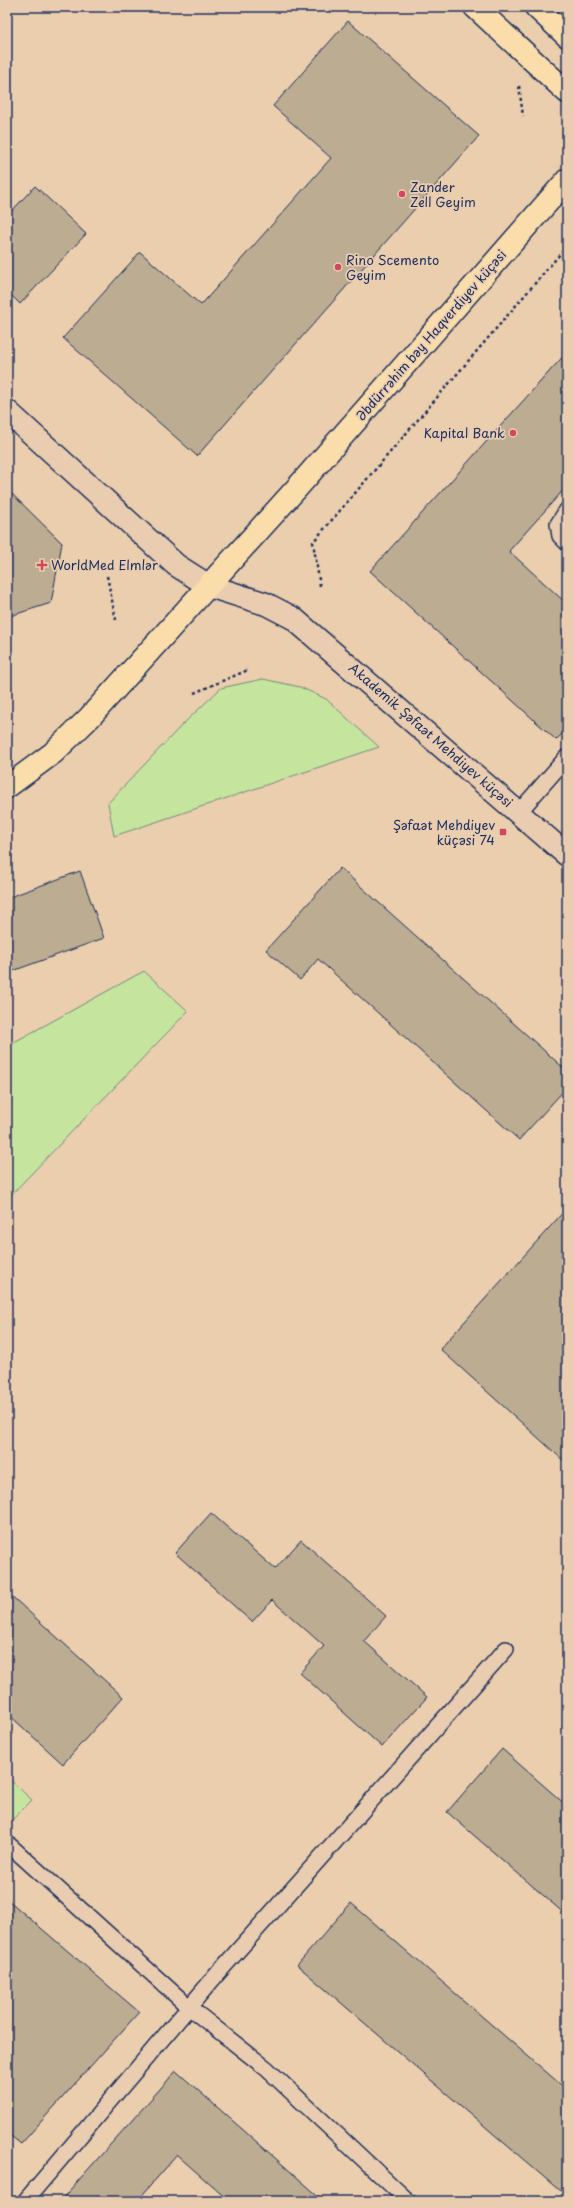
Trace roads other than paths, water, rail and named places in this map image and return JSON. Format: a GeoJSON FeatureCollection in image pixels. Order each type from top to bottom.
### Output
{"type":"FeatureCollection","features":[{"type":"Feature","properties":{"kind":"main road"},"geometry":{"type":"LineString","coordinates":[[475,7],[567,92]]}},
{"type":"Feature","properties":{"kind":"main road"},"geometry":{"type":"LineString","coordinates":[[536,7],[566,35]]}},
{"type":"Feature","properties":{"kind":"main road","name":"Əbdürrəhim bəy Haqverdiyev küçəsi"},"geometry":{"type":"LineString","coordinates":[[7,787],[53,753],[89,718],[296,489],[567,180]]}},
{"type":"Feature","properties":{"kind":"main road","name":"Akademik Şəfaət Mehdiyev küçəsi"},"geometry":{"type":"LineString","coordinates":[[7,411],[142,536],[176,565],[209,586],[266,604],[293,618],[567,855]]}},
{"type":"Feature","properties":{"kind":"lane"},"geometry":{"type":"LineString","coordinates":[[567,510],[558,524],[560,536],[567,542]]}},
{"type":"Feature","properties":{"kind":"lane"},"geometry":{"type":"LineString","coordinates":[[519,812],[567,757]]}},
{"type":"Feature","properties":{"kind":"lane"},"geometry":{"type":"LineString","coordinates":[[25,2201],[190,2008],[218,1973],[506,1649]]}},
{"type":"Feature","properties":{"kind":"lane"},"geometry":{"type":"LineString","coordinates":[[7,1843],[190,2008],[267,2069],[408,2201]]}},
{"type":"Feature","properties":{"kind":"place","name":"Zander Zell Geyim"},"geometry":{"type":"Point","coordinates":[402,194]}},
{"type":"Feature","properties":{"kind":"place","name":"Rino Scemento Geyim"},"geometry":{"type":"Point","coordinates":[338,267]}},
{"type":"Feature","properties":{"kind":"place","name":"Kapital Bank"},"geometry":{"type":"Point","coordinates":[513,433]}},
{"type":"Feature","properties":{"kind":"place","name":"WorldMed Elmlər"},"geometry":{"type":"Point","coordinates":[42,565]}},
{"type":"Feature","properties":{"kind":"place","name":"Şəfaət Mehdiyev küçəsi 74"},"geometry":{"type":"Point","coordinates":[503,832]}}]}
